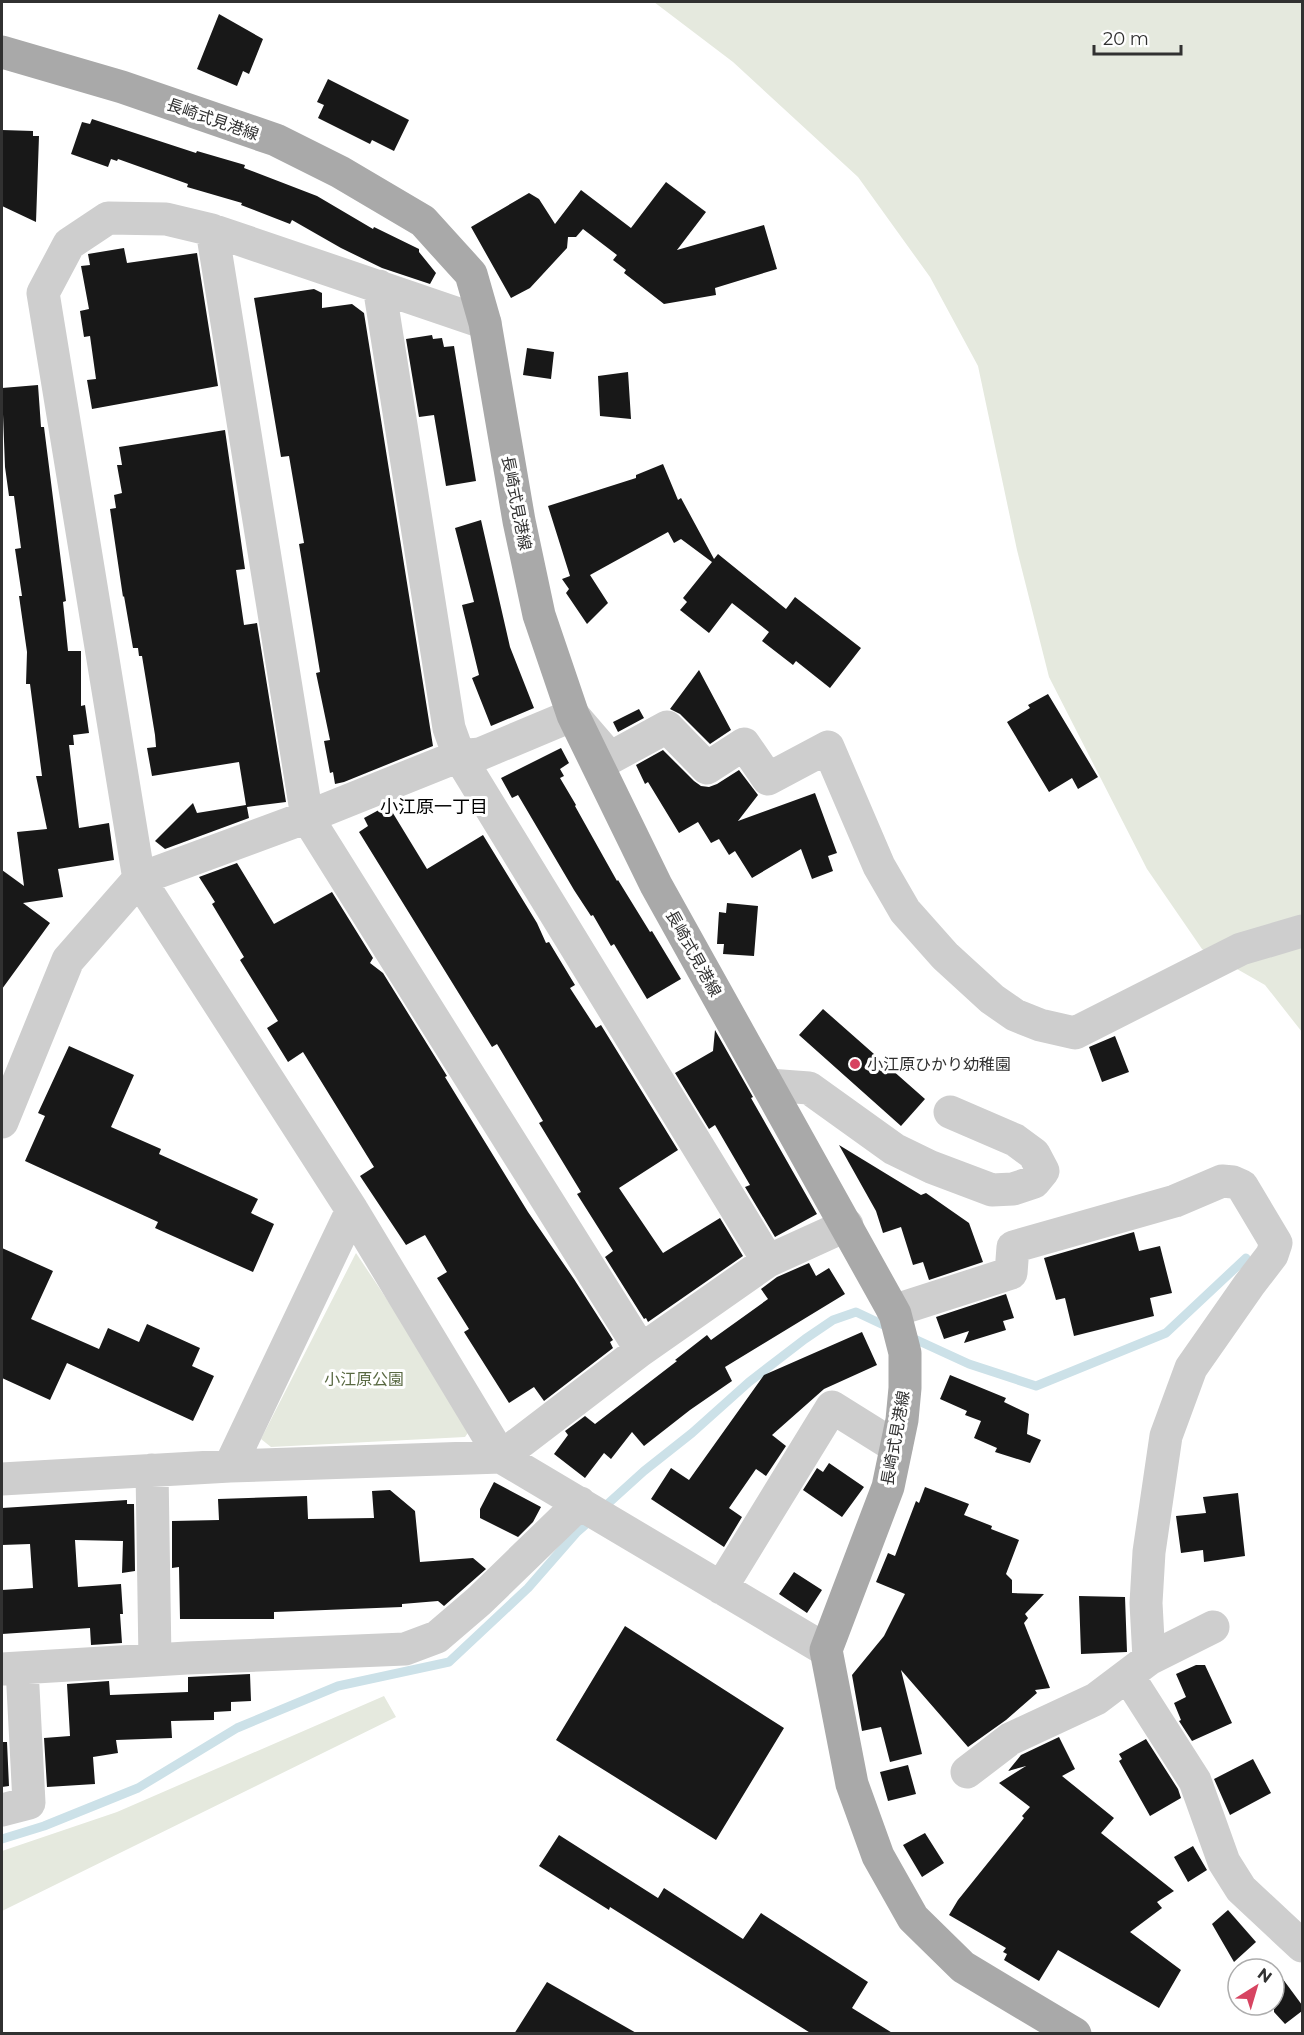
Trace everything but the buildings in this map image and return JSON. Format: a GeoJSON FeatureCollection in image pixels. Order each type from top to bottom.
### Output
{"type":"FeatureCollection","features":[{"type":"Feature","properties":{"kind":"main road","name":"長崎式見港線"},"geometry":{"type":"LineString","coordinates":[[2,52],[122,87],[276,140],[340,172],[423,221],[471,274],[485,323],[519,521],[539,615],[573,715],[656,885],[894,1313],[905,1353],[902,1420],[888,1487],[826,1650]]}},
{"type":"Feature","properties":{"kind":"main road"},"geometry":{"type":"LineString","coordinates":[[826,1650],[852,1784],[878,1856],[913,1918],[963,1967],[1075,2034]]}},
{"type":"Feature","properties":{"kind":"street"},"geometry":{"type":"LineString","coordinates":[[485,323],[212,230],[166,219],[108,218],[69,244],[43,293],[139,879],[352,1210],[501,1457],[826,1650]]}},
{"type":"Feature","properties":{"kind":"street"},"geometry":{"type":"LineString","coordinates":[[212,230],[307,818],[641,1350]]}},
{"type":"Feature","properties":{"kind":"street"},"geometry":{"type":"LineString","coordinates":[[380,286],[449,728],[459,756],[768,1261]]}},
{"type":"Feature","properties":{"kind":"street"},"geometry":{"type":"LineString","coordinates":[[2,1122],[68,960],[139,879],[307,818],[459,756],[480,754],[573,715],[610,758],[667,726],[707,768],[744,744],[768,779],[828,747],[879,866],[905,911],[945,956],[992,999],[1015,1015],[1040,1025],[1075,1033],[1241,949],[1302,931]]}},
{"type":"Feature","properties":{"kind":"street"},"geometry":{"type":"LineString","coordinates":[[768,1085],[809,1088],[894,1149],[931,1167],[992,1190],[1013,1189],[1034,1182],[1043,1171],[1034,1154],[1016,1140],[950,1112]]}},
{"type":"Feature","properties":{"kind":"street"},"geometry":{"type":"LineString","coordinates":[[894,1313],[1011,1273],[1013,1247],[1175,1202],[1222,1181],[1242,1186],[1248,1194],[1276,1243],[1272,1255],[1191,1368],[1166,1436],[1149,1552],[1146,1603],[1138,1667],[1195,1781],[1224,1862],[1241,1889],[1302,1946]]}},
{"type":"Feature","properties":{"kind":"street"},"geometry":{"type":"LineString","coordinates":[[230,1466],[352,1210]]}},
{"type":"Feature","properties":{"kind":"street"},"geometry":{"type":"LineString","coordinates":[[2,1479],[230,1466],[501,1457],[641,1350],[768,1261],[847,1225]]}},
{"type":"Feature","properties":{"kind":"street"},"geometry":{"type":"LineString","coordinates":[[721,1588],[832,1407],[896,1447]]}},
{"type":"Feature","properties":{"kind":"street"},"geometry":{"type":"LineString","coordinates":[[152,1470],[154,1660]]}},
{"type":"Feature","properties":{"kind":"street"},"geometry":{"type":"LineString","coordinates":[[2,1810],[29,1803],[11,1669],[405,1649],[437,1637],[479,1601],[580,1503]]}},
{"type":"Feature","properties":{"kind":"street"},"geometry":{"type":"LineString","coordinates":[[967,1772],[1011,1739],[1096,1699],[1138,1667],[1213,1627]]}},
{"type":"Feature","properties":{"kind":"green space"},"geometry":{"type":"Polygon","coordinates":[[[654,2],[1302,2],[1302,1032],[1265,985],[1202,949],[1147,869],[1049,677],[1017,550],[978,366],[930,277],[858,177],[733,62],[654,2]]]}},
{"type":"Feature","properties":{"kind":"green space","name":"小江原公園"},"geometry":{"type":"Polygon","coordinates":[[[356,1253],[472,1427],[465,1437],[271,1447],[261,1439],[356,1253]]]}},
{"type":"Feature","properties":{"kind":"green space"},"geometry":{"type":"Polygon","coordinates":[[[384,1696],[396,1717],[2,1911],[2,1851],[117,1812],[384,1696]]]}},
{"type":"Feature","properties":{"kind":"waterway"},"geometry":{"type":"LineString","coordinates":[[908,1336],[969,1364],[1036,1386],[1166,1333],[1246,1258]]}},
{"type":"Feature","properties":{"kind":"waterway"},"geometry":{"type":"LineString","coordinates":[[602,1509],[749,1382],[833,1320],[856,1312],[890,1328]]}},
{"type":"Feature","properties":{"kind":"waterway"},"geometry":{"type":"LineString","coordinates":[[2,1839],[44,1826],[138,1788],[237,1728],[338,1686],[449,1662],[528,1588],[577,1532],[592,1519]]}},
{"type":"Feature","properties":{"kind":"place","name":"小江原ひかり幼稚園"},"geometry":{"type":"Point","coordinates":[855,1064]}},
{"type":"Feature","properties":{"kind":"district","name":"小江原一丁目"},"geometry":{"type":"Point","coordinates":[434,807]}}]}
